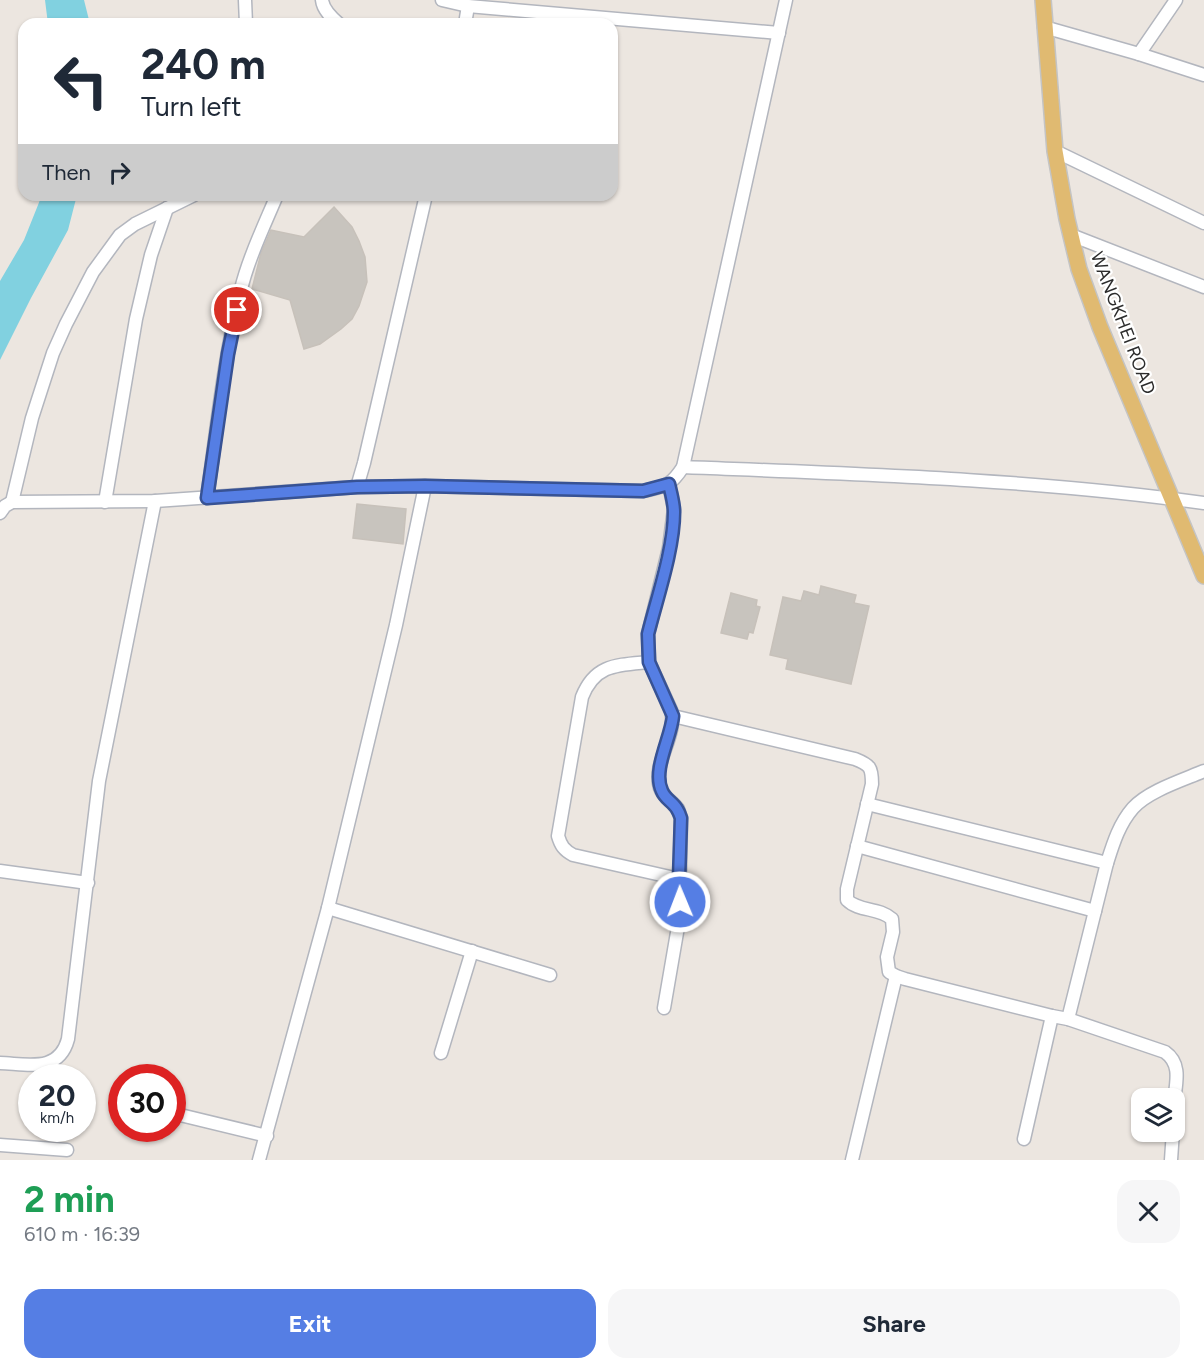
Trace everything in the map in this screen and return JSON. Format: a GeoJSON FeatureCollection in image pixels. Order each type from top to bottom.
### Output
{"type":"FeatureCollection","features":[{"type":"Feature","properties":{"kind":"main road","name":"WANGKHEI ROAD"},"geometry":{"type":"LineString","coordinates":[[1043,0],[1055,151],[1079,269],[1204,576]]}},
{"type":"Feature","properties":{"kind":"street"},"geometry":{"type":"LineString","coordinates":[[245,0],[246,18]]}},
{"type":"Feature","properties":{"kind":"street"},"geometry":{"type":"LineString","coordinates":[[322,0],[322,4],[332,18]]}},
{"type":"Feature","properties":{"kind":"street"},"geometry":{"type":"LineString","coordinates":[[442,0],[468,6],[606,18]]}},
{"type":"Feature","properties":{"kind":"street"},"geometry":{"type":"LineString","coordinates":[[0,513],[12,502],[155,501],[357,487],[425,486],[643,491],[669,484],[683,466],[786,0]]}},
{"type":"Feature","properties":{"kind":"street"},"geometry":{"type":"LineString","coordinates":[[1139,54],[1176,0]]}},
{"type":"Feature","properties":{"kind":"street"},"geometry":{"type":"LineString","coordinates":[[466,18],[468,6]]}},
{"type":"Feature","properties":{"kind":"street"},"geometry":{"type":"LineString","coordinates":[[618,19],[779,33]]}},
{"type":"Feature","properties":{"kind":"street"},"geometry":{"type":"LineString","coordinates":[[1044,27],[1204,75]]}},
{"type":"Feature","properties":{"kind":"street"},"geometry":{"type":"LineString","coordinates":[[1055,151],[1204,223]]}},
{"type":"Feature","properties":{"kind":"street"},"geometry":{"type":"LineString","coordinates":[[12,502],[32,418],[53,353],[93,272],[120,235],[135,224],[182,201]]}},
{"type":"Feature","properties":{"kind":"street"},"geometry":{"type":"LineString","coordinates":[[207,498],[228,354],[241,288],[257,240],[274,201]]}},
{"type":"Feature","properties":{"kind":"street"},"geometry":{"type":"LineString","coordinates":[[357,487],[425,201]]}},
{"type":"Feature","properties":{"kind":"street"},"geometry":{"type":"LineString","coordinates":[[105,502],[136,320],[151,255],[167,208]]}},
{"type":"Feature","properties":{"kind":"street"},"geometry":{"type":"LineString","coordinates":[[1071,235],[1204,287]]}},
{"type":"Feature","properties":{"kind":"street"},"geometry":{"type":"LineString","coordinates":[[683,466],[944,478],[1080,489],[1204,503]]}},
{"type":"Feature","properties":{"kind":"street"},"geometry":{"type":"LineString","coordinates":[[664,1008],[679,921],[681,818],[677,809],[664,796],[658,779],[673,716],[649,662],[648,634],[674,519],[669,484]]}},
{"type":"Feature","properties":{"kind":"street"},"geometry":{"type":"LineString","coordinates":[[259,1160],[328,908],[396,625],[425,486]]}},
{"type":"Feature","properties":{"kind":"street"},"geometry":{"type":"LineString","coordinates":[[0,1064],[40,1065],[51,1062],[65,1050],[88,883],[99,780],[155,501]]}},
{"type":"Feature","properties":{"kind":"street"},"geometry":{"type":"LineString","coordinates":[[649,662],[616,665],[593,677],[586,686],[582,697],[558,836],[566,852],[573,855],[679,879]]}},
{"type":"Feature","properties":{"kind":"street"},"geometry":{"type":"LineString","coordinates":[[673,716],[855,759],[865,763],[872,770],[872,784],[847,889],[847,900],[854,905],[882,912],[892,920],[893,932],[887,957],[889,972],[896,976],[1068,1019],[1155,1047],[1171,1056],[1176,1064],[1175,1088]]}},
{"type":"Feature","properties":{"kind":"street"},"geometry":{"type":"LineString","coordinates":[[1068,1019],[1114,839],[1134,807],[1150,795],[1204,771]]}},
{"type":"Feature","properties":{"kind":"street"},"geometry":{"type":"LineString","coordinates":[[867,804],[1107,863]]}},
{"type":"Feature","properties":{"kind":"street"},"geometry":{"type":"LineString","coordinates":[[857,846],[1095,911]]}},
{"type":"Feature","properties":{"kind":"street"},"geometry":{"type":"LineString","coordinates":[[0,871],[88,883]]}},
{"type":"Feature","properties":{"kind":"street"},"geometry":{"type":"LineString","coordinates":[[328,908],[550,975]]}},
{"type":"Feature","properties":{"kind":"street"},"geometry":{"type":"LineString","coordinates":[[441,1053],[472,951]]}},
{"type":"Feature","properties":{"kind":"street"},"geometry":{"type":"LineString","coordinates":[[852,1160],[896,976]]}},
{"type":"Feature","properties":{"kind":"street"},"geometry":{"type":"LineString","coordinates":[[1024,1139],[1052,1016]]}},
{"type":"Feature","properties":{"kind":"street"},"geometry":{"type":"LineString","coordinates":[[186,1116],[267,1136]]}},
{"type":"Feature","properties":{"kind":"street"},"geometry":{"type":"LineString","coordinates":[[1171,1160],[1172,1142]]}},
{"type":"Feature","properties":{"kind":"street"},"geometry":{"type":"LineString","coordinates":[[0,1145],[67,1150]]}},
{"type":"Feature","properties":{"kind":"water"},"geometry":{"type":"Polygon","coordinates":[[[45,0],[84,0],[88,18],[47,18],[45,0]]]}},
{"type":"Feature","properties":{"kind":"water"},"geometry":{"type":"Polygon","coordinates":[[[40,201],[75,201],[68,230],[0,360],[0,281],[24,240],[40,201]]]}},
{"type":"Feature","properties":{"kind":"building"},"geometry":{"type":"Polygon","coordinates":[[[334,207],[352,227],[359,241],[365,257],[367,282],[352,319],[320,344],[304,349],[290,300],[252,289],[261,253],[271,230],[304,237],[334,207]]]}},
{"type":"Feature","properties":{"kind":"building"},"geometry":{"type":"Polygon","coordinates":[[[357,504],[406,509],[403,544],[353,538],[357,504]]]}},
{"type":"Feature","properties":{"kind":"building"},"geometry":{"type":"Polygon","coordinates":[[[821,586],[856,595],[854,603],[869,606],[851,684],[786,669],[788,659],[770,655],[783,597],[801,601],[804,591],[819,595],[821,586]]]}},
{"type":"Feature","properties":{"kind":"building"},"geometry":{"type":"Polygon","coordinates":[[[731,593],[757,600],[756,606],[760,607],[753,633],[749,632],[747,639],[721,633],[731,593]]]}},
{"type":"Feature","properties":{"kind":"route"},"geometry":{"type":"LineString","coordinates":[[237,310],[228,354],[207,498],[357,487],[425,486],[643,491],[669,484],[674,519],[648,634],[648,649],[649,662],[673,716],[658,779],[664,796],[677,809],[681,818],[680,902]]}}]}
